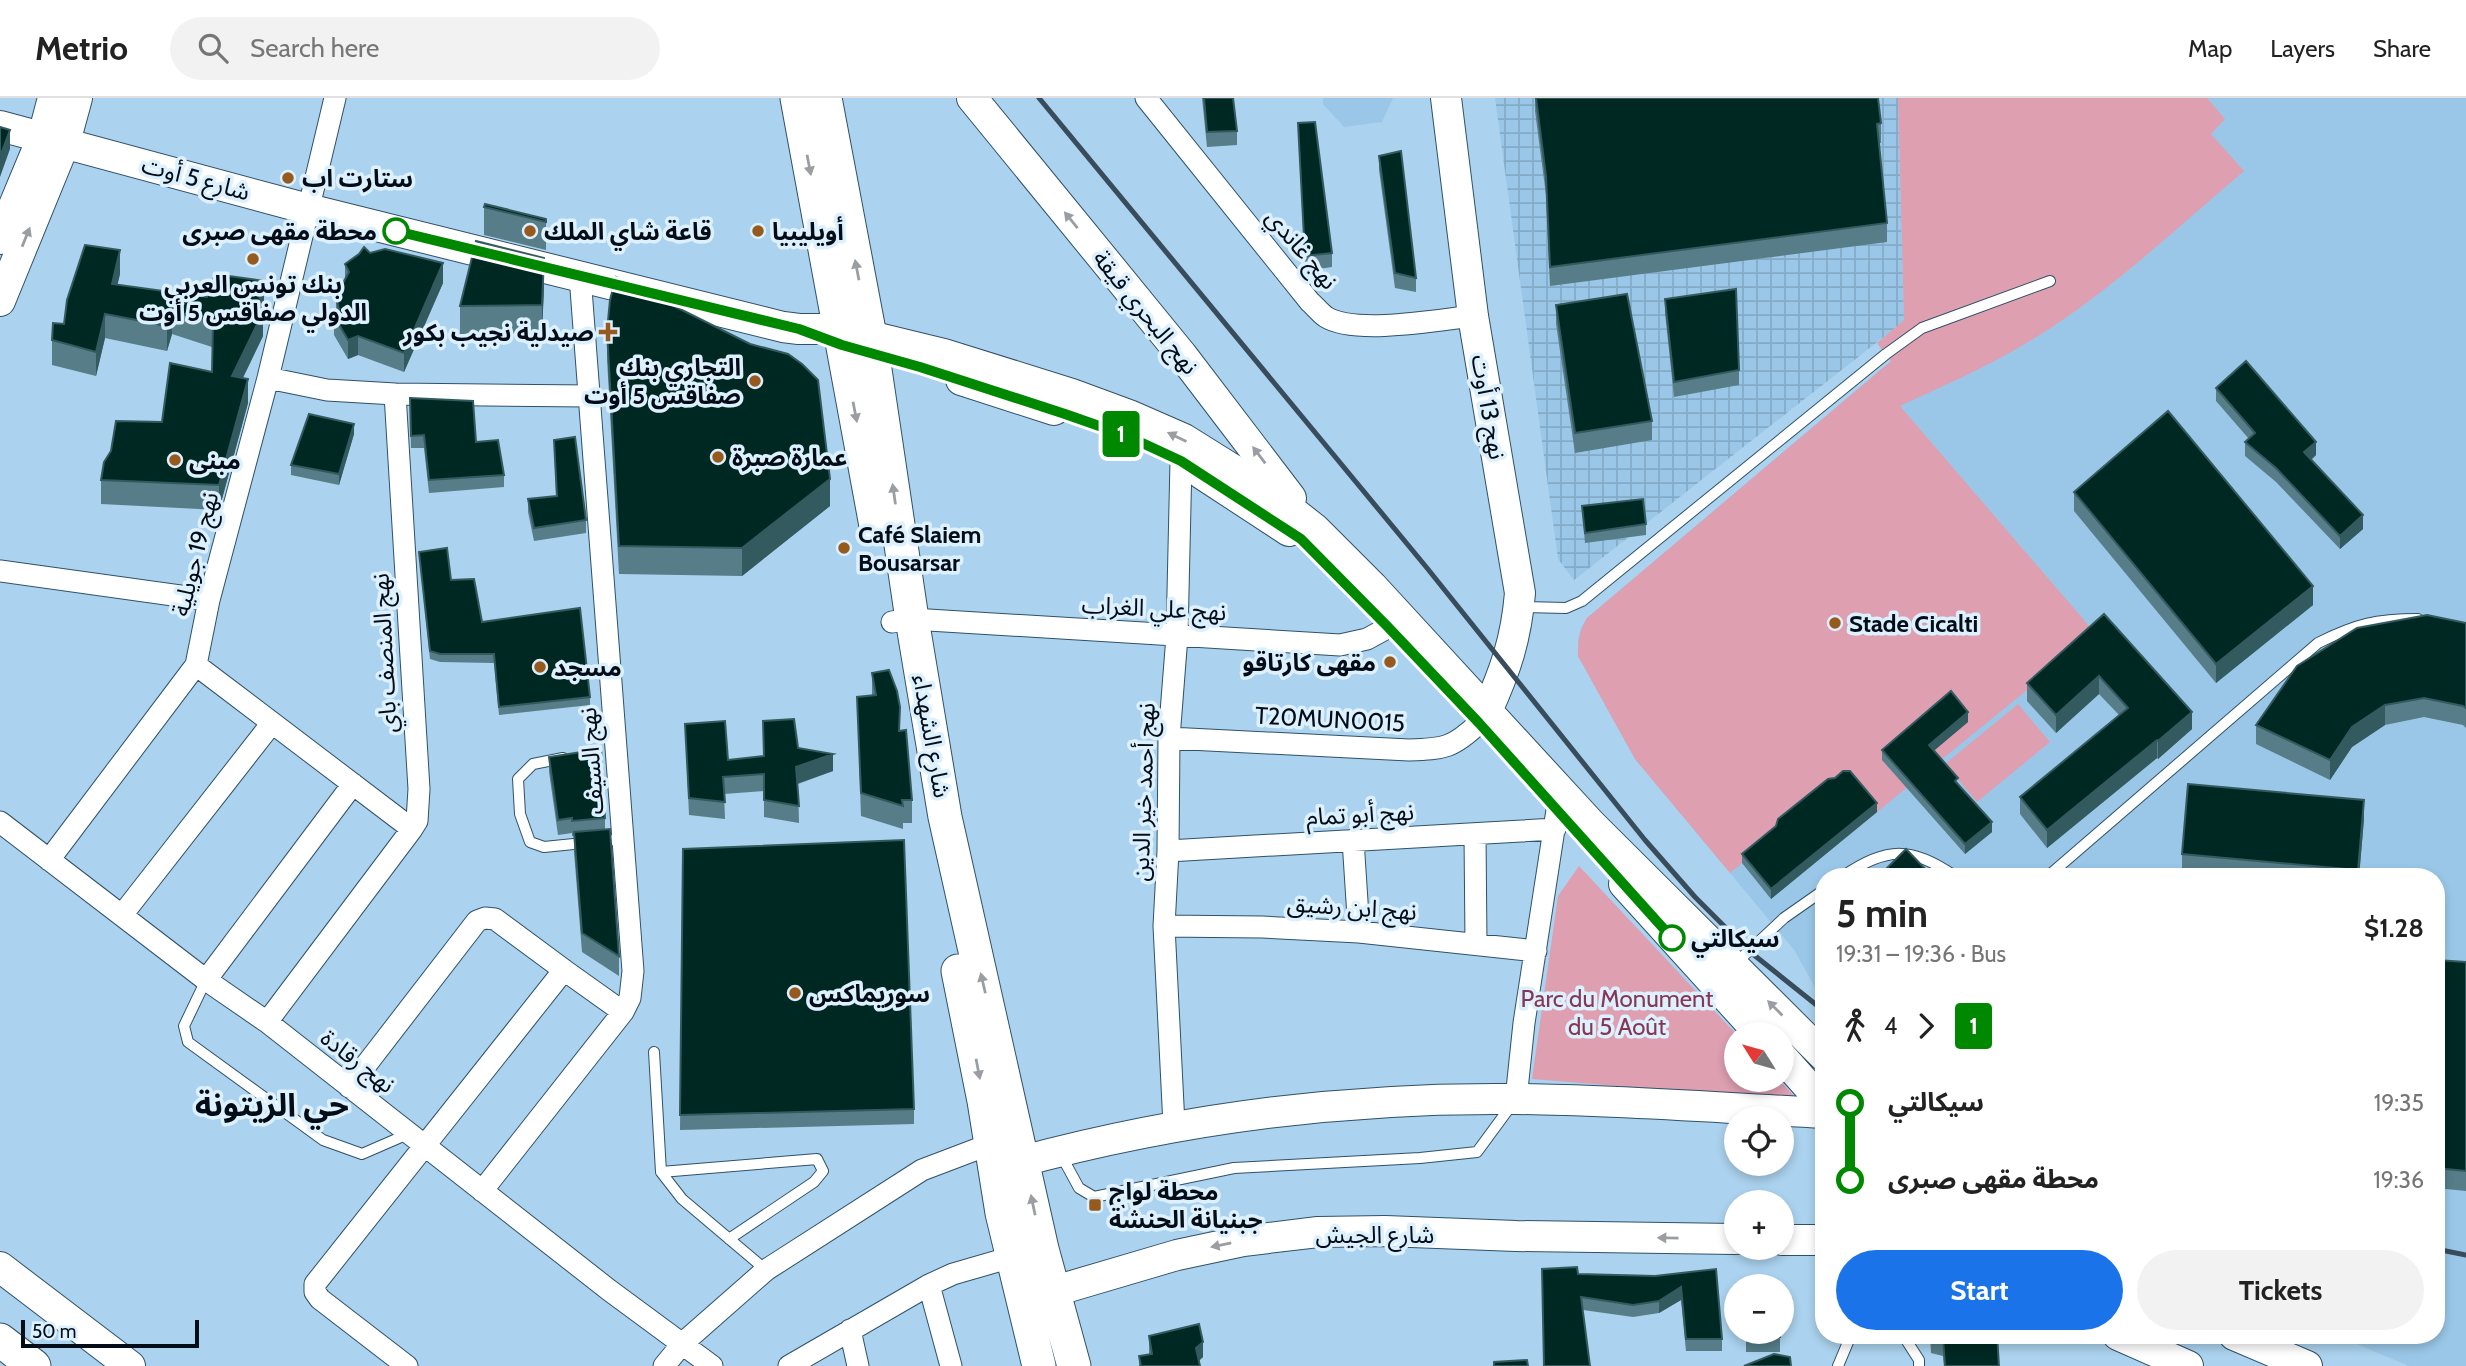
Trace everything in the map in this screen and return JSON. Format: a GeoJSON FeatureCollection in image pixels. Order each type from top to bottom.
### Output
{"type":"FeatureCollection","features":[{"type":"Feature","properties":{"kind":"main road"},"geometry":{"type":"LineString","coordinates":[[0,300],[54,139],[52,98]]}},
{"type":"Feature","properties":{"kind":"main road"},"geometry":{"type":"LineString","coordinates":[[0,239],[76,98]]}},
{"type":"Feature","properties":{"kind":"main road","name":"شارع الشهداء"},"geometry":{"type":"LineString","coordinates":[[797,98],[856,341]]}},
{"type":"Feature","properties":{"kind":"main road","name":"شارع الشهداء"},"geometry":{"type":"LineString","coordinates":[[825,98],[856,341],[902,621],[912,745],[984,1101],[1007,1152],[1027,1253],[1022,1301],[1039,1366]]}},
{"type":"Feature","properties":{"kind":"main road","name":"نهج البحري قيقة"},"geometry":{"type":"LineString","coordinates":[[972,98],[1182,355],[1315,529]]}},
{"type":"Feature","properties":{"kind":"main road","name":"نهج 13 أوت"},"geometry":{"type":"LineString","coordinates":[[1446,98],[1473,316],[1520,593],[1518,621],[1506,669],[1483,717]]}},
{"type":"Feature","properties":{"kind":"main road","name":"شارع 5 أوت"},"geometry":{"type":"LineString","coordinates":[[0,126],[308,209],[580,276],[799,329],[1010,373],[1129,415],[1184,439],[1264,489],[1315,529],[1372,586],[1483,717],[1556,820],[1749,1022]]}},
{"type":"Feature","properties":{"kind":"main road","name":"شارع 5 أوت"},"geometry":{"type":"LineString","coordinates":[[856,341],[1125,435],[1181,461],[1301,539],[1815,1047]]}},
{"type":"Feature","properties":{"kind":"main road"},"geometry":{"type":"LineString","coordinates":[[1794,1070],[1815,1094]]}},
{"type":"Feature","properties":{"kind":"main road"},"geometry":{"type":"LineString","coordinates":[[1007,1152],[1060,1153],[1174,1125],[1307,1108],[1415,1101],[1516,1099],[1815,1113]]}},
{"type":"Feature","properties":{"kind":"main road","name":"شارع الجيش"},"geometry":{"type":"LineString","coordinates":[[1022,1301],[1177,1255],[1243,1241],[1318,1232],[1385,1231],[1724,1239]]}},
{"type":"Feature","properties":{"kind":"main road"},"geometry":{"type":"LineString","coordinates":[[1794,1240],[1815,1240]]}},
{"type":"Feature","properties":{"kind":"main road","name":"شارع الشهداء"},"geometry":{"type":"LineString","coordinates":[[1027,1253],[1054,1291],[1074,1366]]}},
{"type":"Feature","properties":{"kind":"main road"},"geometry":{"type":"LineString","coordinates":[[0,1266],[130,1366]]}},
{"type":"Feature","properties":{"kind":"main road"},"geometry":{"type":"LineString","coordinates":[[0,1340],[34,1366]]}},
{"type":"Feature","properties":{"kind":"main road"},"geometry":{"type":"LineString","coordinates":[[2138,1344],[2188,1366]]}},
{"type":"Feature","properties":{"kind":"main road"},"geometry":{"type":"LineString","coordinates":[[2255,1344],[2307,1366]]}},
{"type":"Feature","properties":{"kind":"street","name":"نهج 19 جويلية"},"geometry":{"type":"LineString","coordinates":[[49,860],[196,665],[209,600],[268,378],[335,98]]}},
{"type":"Feature","properties":{"kind":"street","name":"نهج غاندي"},"geometry":{"type":"LineString","coordinates":[[1146,98],[1310,302],[1326,317],[1341,323],[1365,326],[1473,316]]}},
{"type":"Feature","properties":{"kind":"street","name":"نهج السيف"},"geometry":{"type":"LineString","coordinates":[[482,1191],[623,1012],[630,998],[633,971],[623,839],[610,748],[580,276]]}},
{"type":"Feature","properties":{"kind":"street"},"geometry":{"type":"LineString","coordinates":[[268,378],[327,390],[395,394],[589,397]]}},
{"type":"Feature","properties":{"kind":"street","name":"نهج المنصف باي"},"geometry":{"type":"LineString","coordinates":[[395,394],[419,789],[417,821],[412,829]]}},
{"type":"Feature","properties":{"kind":"street","name":"نهج أحمد خير الدين"},"geometry":{"type":"LineString","coordinates":[[1174,1125],[1164,926],[1169,738],[1177,636],[1181,461]]}},
{"type":"Feature","properties":{"kind":"street"},"geometry":{"type":"LineString","coordinates":[[0,571],[209,600]]}},
{"type":"Feature","properties":{"kind":"street","name":"نهج علي الغراب"},"geometry":{"type":"LineString","coordinates":[[902,621],[1340,645],[1367,639],[1388,627]]}},
{"type":"Feature","properties":{"kind":"street"},"geometry":{"type":"LineString","coordinates":[[196,665],[412,829],[267,1022]]}},
{"type":"Feature","properties":{"kind":"street","name":"T20MUN0015"},"geometry":{"type":"LineString","coordinates":[[1169,738],[1409,750],[1438,749],[1460,742],[1483,717]]}},
{"type":"Feature","properties":{"kind":"street"},"geometry":{"type":"LineString","coordinates":[[122,915],[272,723]]}},
{"type":"Feature","properties":{"kind":"street"},"geometry":{"type":"LineString","coordinates":[[206,980],[354,784]]}},
{"type":"Feature","properties":{"kind":"street"},"geometry":{"type":"LineString","coordinates":[[1516,1099],[1524,1023],[1556,820]]}},
{"type":"Feature","properties":{"kind":"street","name":"نهج أبو تمام"},"geometry":{"type":"LineString","coordinates":[[1168,851],[1475,834],[1556,820]]}},
{"type":"Feature","properties":{"kind":"street","name":"نهج رقادة"},"geometry":{"type":"LineString","coordinates":[[0,822],[206,980],[267,1022],[609,1290],[712,1366]]}},
{"type":"Feature","properties":{"kind":"street"},"geometry":{"type":"LineString","coordinates":[[1475,834],[1476,944]]}},
{"type":"Feature","properties":{"kind":"street"},"geometry":{"type":"LineString","coordinates":[[1353,841],[1359,932]]}},
{"type":"Feature","properties":{"kind":"street"},"geometry":{"type":"LineString","coordinates":[[349,1087],[477,921],[485,918],[495,919],[623,1012]]}},
{"type":"Feature","properties":{"kind":"street","name":"نهج ابن رشيق"},"geometry":{"type":"LineString","coordinates":[[1164,926],[1359,932],[1536,951]]}},
{"type":"Feature","properties":{"kind":"street"},"geometry":{"type":"LineString","coordinates":[[407,1366],[320,1298],[315,1292],[315,1284],[416,1140],[564,970]]}},
{"type":"Feature","properties":{"kind":"street"},"geometry":{"type":"LineString","coordinates":[[664,1366],[682,1343],[766,1270],[922,1170],[1007,1152]]}},
{"type":"Feature","properties":{"kind":"street"},"geometry":{"type":"LineString","coordinates":[[789,1366],[929,1285],[953,1274],[1027,1253]]}},
{"type":"Feature","properties":{"kind":"street"},"geometry":{"type":"LineString","coordinates":[[929,1285],[951,1366]]}},
{"type":"Feature","properties":{"kind":"street"},"geometry":{"type":"LineString","coordinates":[[850,1330],[858,1366]]}},
{"type":"Feature","properties":{"kind":"lane"},"geometry":{"type":"LineString","coordinates":[[1519,607],[1566,608],[1582,601],[1886,354],[1923,328],[2050,281]]}},
{"type":"Feature","properties":{"kind":"lane"},"geometry":{"type":"LineString","coordinates":[[2057,868],[2318,643],[2349,627],[2384,619],[2431,619]]}},
{"type":"Feature","properties":{"kind":"lane"},"geometry":{"type":"LineString","coordinates":[[580,754],[533,764],[518,779],[520,814],[530,842],[544,847],[623,839]]}},
{"type":"Feature","properties":{"kind":"lane"},"geometry":{"type":"LineString","coordinates":[[1857,868],[1878,855],[1897,852],[1917,854],[1941,868]]}},
{"type":"Feature","properties":{"kind":"lane"},"geometry":{"type":"LineString","coordinates":[[1733,966],[1784,918],[1815,896]]}},
{"type":"Feature","properties":{"kind":"lane"},"geometry":{"type":"LineString","coordinates":[[206,980],[184,1026],[188,1042],[323,1140],[362,1154],[416,1140]]}},
{"type":"Feature","properties":{"kind":"lane"},"geometry":{"type":"LineString","coordinates":[[654,1052],[661,1172],[682,1199],[766,1270]]}},
{"type":"Feature","properties":{"kind":"lane"},"geometry":{"type":"LineString","coordinates":[[1060,1153],[1079,1188],[1094,1197],[1234,1168],[1420,1158],[1477,1152],[1516,1099]]}},
{"type":"Feature","properties":{"kind":"lane"},"geometry":{"type":"LineString","coordinates":[[661,1172],[817,1159],[822,1171],[814,1182],[729,1238]]}},
{"type":"Feature","properties":{"kind":"lane"},"geometry":{"type":"LineString","coordinates":[[1838,1366],[1847,1344]]}},
{"type":"Feature","properties":{"kind":"lane"},"geometry":{"type":"LineString","coordinates":[[1909,1344],[1919,1360],[1919,1366]]}},
{"type":"Feature","properties":{"kind":"shaded area"},"geometry":{"type":"Polygon","coordinates":[[[1323,98],[1393,98],[1382,122],[1344,127],[1323,104],[1323,98]]]}},
{"type":"Feature","properties":{"kind":"shaded area"},"geometry":{"type":"Polygon","coordinates":[[[1495,98],[1898,98],[1904,321],[1574,580],[1558,559],[1495,98]]]}},
{"type":"Feature","properties":{"kind":"shaded area"},"geometry":{"type":"Polygon","coordinates":[[[1898,98],[2466,98],[2466,1366],[2409,1366],[2356,1344],[2445,1344],[2445,868],[1815,868],[1815,987],[1795,951],[1635,759],[1578,656],[1578,640],[1587,618],[1891,361],[1877,343],[1904,320],[1898,98]]]}},
{"type":"Feature","properties":{"kind":"green space","name":"Stade Cicalti"},"geometry":{"type":"Polygon","coordinates":[[[1898,98],[2207,98],[2225,119],[2211,134],[2244,171],[2127,271],[2066,318],[2002,357],[1900,406],[2096,634],[1845,838],[1825,815],[1777,834],[1730,873],[1635,759],[1578,656],[1580,636],[1587,618],[1891,361],[1877,343],[1904,320],[1898,98]]]}},
{"type":"Feature","properties":{"kind":"green space"},"geometry":{"type":"Polygon","coordinates":[[[2018,704],[2050,742],[1977,802],[1945,764],[2018,704]]]}},
{"type":"Feature","properties":{"kind":"green space","name":"Parc du Monument du 5 Août"},"geometry":{"type":"Polygon","coordinates":[[[1579,866],[1725,1022],[1724,1092],[1790,1092],[1799,1101],[1532,1079],[1558,896],[1579,866]]]}},
{"type":"Feature","properties":{"kind":"building"},"geometry":{"type":"Polygon","coordinates":[[[1204,98],[1233,98],[1237,131],[1207,132],[1204,98]]]}},
{"type":"Feature","properties":{"kind":"building"},"geometry":{"type":"Polygon","coordinates":[[[1536,98],[1878,98],[1881,123],[1877,124],[1887,223],[1550,267],[1546,176],[1536,98]]]}},
{"type":"Feature","properties":{"kind":"building"},"geometry":{"type":"Polygon","coordinates":[[[1315,122],[1332,253],[1305,256],[1298,123],[1315,122]]]}},
{"type":"Feature","properties":{"kind":"building"},"geometry":{"type":"Polygon","coordinates":[[[0,127],[10,130],[0,157],[0,127]]]}},
{"type":"Feature","properties":{"kind":"building"},"geometry":{"type":"Polygon","coordinates":[[[1401,151],[1416,278],[1395,273],[1379,156],[1401,151]]]}},
{"type":"Feature","properties":{"kind":"building"},"geometry":{"type":"Polygon","coordinates":[[[485,204],[546,219],[546,222],[484,207],[485,204]]]}},
{"type":"Feature","properties":{"kind":"building"},"geometry":{"type":"Polygon","coordinates":[[[476,241],[544,258],[542,305],[460,306],[476,241]]]}},
{"type":"Feature","properties":{"kind":"building"},"geometry":{"type":"Polygon","coordinates":[[[85,245],[120,250],[112,284],[207,297],[215,274],[264,281],[259,295],[263,312],[232,376],[248,379],[219,485],[101,480],[104,462],[111,451],[116,421],[162,422],[170,363],[212,372],[213,323],[172,310],[167,326],[105,314],[96,352],[52,340],[53,323],[64,324],[67,300],[85,245]]]}},
{"type":"Feature","properties":{"kind":"building"},"geometry":{"type":"Polygon","coordinates":[[[364,247],[370,253],[385,249],[443,263],[404,353],[358,336],[348,340],[334,316],[339,310],[336,296],[349,272],[345,264],[364,247]]]}},
{"type":"Feature","properties":{"kind":"building","name":"عمارة صبرة"},"geometry":{"type":"Polygon","coordinates":[[[616,277],[750,344],[788,354],[818,380],[830,479],[742,548],[619,546],[607,331],[610,300],[616,277]]]}},
{"type":"Feature","properties":{"kind":"building"},"geometry":{"type":"Polygon","coordinates":[[[1736,289],[1739,370],[1674,382],[1665,299],[1736,289]]]}},
{"type":"Feature","properties":{"kind":"building"},"geometry":{"type":"Polygon","coordinates":[[[1627,294],[1652,421],[1575,433],[1556,305],[1627,294]]]}},
{"type":"Feature","properties":{"kind":"building"},"geometry":{"type":"Polygon","coordinates":[[[2246,361],[2316,442],[2304,452],[2363,515],[2340,536],[2276,468],[2245,442],[2255,433],[2216,388],[2246,361]]]}},
{"type":"Feature","properties":{"kind":"building"},"geometry":{"type":"Polygon","coordinates":[[[410,398],[473,401],[476,442],[498,440],[504,475],[429,480],[424,435],[411,436],[410,398]]]}},
{"type":"Feature","properties":{"kind":"building"},"geometry":{"type":"Polygon","coordinates":[[[2168,411],[2313,586],[2216,664],[2074,492],[2168,411]]]}},
{"type":"Feature","properties":{"kind":"building","name":"مبنى"},"geometry":{"type":"Polygon","coordinates":[[[309,414],[354,424],[339,474],[291,465],[309,414]]]}},
{"type":"Feature","properties":{"kind":"building"},"geometry":{"type":"Polygon","coordinates":[[[575,437],[586,520],[534,528],[528,499],[557,496],[554,440],[575,437]]]}},
{"type":"Feature","properties":{"kind":"building"},"geometry":{"type":"Polygon","coordinates":[[[1643,499],[1646,524],[1585,533],[1582,506],[1643,499]]]}},
{"type":"Feature","properties":{"kind":"building"},"geometry":{"type":"Polygon","coordinates":[[[447,548],[451,580],[474,579],[482,622],[580,608],[590,697],[499,707],[494,654],[440,654],[430,651],[419,552],[447,548]]]}},
{"type":"Feature","properties":{"kind":"building"},"geometry":{"type":"Polygon","coordinates":[[[2104,614],[2192,712],[2047,830],[2020,797],[2128,708],[2099,676],[2056,715],[2027,683],[2104,614]]]}},
{"type":"Feature","properties":{"kind":"building"},"geometry":{"type":"Polygon","coordinates":[[[2427,615],[2466,623],[2466,708],[2424,698],[2385,705],[2352,727],[2330,760],[2256,725],[2297,666],[2357,628],[2427,615]]]}},
{"type":"Feature","properties":{"kind":"building"},"geometry":{"type":"Polygon","coordinates":[[[889,670],[900,707],[899,731],[906,730],[912,800],[902,800],[903,806],[861,793],[857,697],[876,695],[872,673],[889,670]]]}},
{"type":"Feature","properties":{"kind":"building"},"geometry":{"type":"Polygon","coordinates":[[[1951,691],[1968,712],[1929,745],[1958,778],[1955,781],[1992,822],[1965,844],[1882,750],[1951,691]]]}},
{"type":"Feature","properties":{"kind":"building"},"geometry":{"type":"Polygon","coordinates":[[[794,719],[798,748],[833,754],[796,767],[799,806],[764,800],[764,774],[723,777],[725,802],[689,798],[685,724],[725,721],[728,760],[764,756],[763,721],[794,719]]]}},
{"type":"Feature","properties":{"kind":"building"},"geometry":{"type":"Polygon","coordinates":[[[601,749],[605,818],[558,820],[549,757],[601,749]]]}},
{"type":"Feature","properties":{"kind":"building"},"geometry":{"type":"Polygon","coordinates":[[[1843,771],[1850,771],[1877,803],[1771,889],[1742,854],[1776,826],[1778,819],[1828,779],[1835,778],[1843,771]]]}},
{"type":"Feature","properties":{"kind":"building"},"geometry":{"type":"Polygon","coordinates":[[[2188,784],[2364,800],[2358,868],[2182,854],[2188,784]]]}},
{"type":"Feature","properties":{"kind":"building"},"geometry":{"type":"Polygon","coordinates":[[[610,829],[619,956],[582,933],[574,832],[610,829]]]}},
{"type":"Feature","properties":{"kind":"building","name":"سوريماكس"},"geometry":{"type":"Polygon","coordinates":[[[904,840],[914,1109],[680,1115],[683,849],[904,840]]]}},
{"type":"Feature","properties":{"kind":"building"},"geometry":{"type":"Polygon","coordinates":[[[1906,849],[1924,868],[1887,868],[1906,849]]]}},
{"type":"Feature","properties":{"kind":"building"},"geometry":{"type":"Polygon","coordinates":[[[2445,961],[2466,962],[2466,1171],[2445,1169],[2445,961]]]}},
{"type":"Feature","properties":{"kind":"building"},"geometry":{"type":"Polygon","coordinates":[[[1577,1267],[1578,1274],[1655,1276],[1716,1269],[1722,1339],[1686,1339],[1681,1287],[1659,1301],[1633,1305],[1581,1297],[1590,1366],[1544,1366],[1542,1269],[1577,1267]]]}},
{"type":"Feature","properties":{"kind":"building"},"geometry":{"type":"Polygon","coordinates":[[[1199,1324],[1203,1342],[1196,1348],[1200,1366],[1141,1366],[1139,1356],[1152,1354],[1149,1336],[1199,1324]]]}},
{"type":"Feature","properties":{"kind":"building"},"geometry":{"type":"Polygon","coordinates":[[[1943,1344],[1998,1344],[1999,1366],[1945,1366],[1943,1344]]]}},
{"type":"Feature","properties":{"kind":"building"},"geometry":{"type":"Polygon","coordinates":[[[1774,1354],[1790,1357],[1791,1366],[1744,1366],[1774,1354]]]}},
{"type":"Feature","properties":{"kind":"building"},"geometry":{"type":"Polygon","coordinates":[[[1527,1360],[1528,1366],[1494,1366],[1494,1362],[1527,1360]]]}},
{"type":"Feature","properties":{"kind":"railway"},"geometry":{"type":"LineString","coordinates":[[1039,98],[1427,568],[1645,840],[1695,897],[1749,951],[1815,1004]]}},
{"type":"Feature","properties":{"kind":"railway"},"geometry":{"type":"LineString","coordinates":[[2445,1251],[2466,1255]]}},
{"type":"Feature","properties":{"kind":"bus line","name":"1"},"geometry":{"type":"LineString","coordinates":[[396,231],[799,329],[842,345],[1065,414],[1125,435],[1181,461],[1301,539],[1479,723],[1672,938]]}},
{"type":"Feature","properties":{"kind":"place","name":"ستارت اب"},"geometry":{"type":"Point","coordinates":[288,178]}},
{"type":"Feature","properties":{"kind":"place","name":"محطة مقهى صبرى"},"geometry":{"type":"Point","coordinates":[396,231]}},
{"type":"Feature","properties":{"kind":"place","name":"قاعة شاي الملك"},"geometry":{"type":"Point","coordinates":[530,231]}},
{"type":"Feature","properties":{"kind":"place","name":"أويليبيا"},"geometry":{"type":"Point","coordinates":[758,231]}},
{"type":"Feature","properties":{"kind":"place","name":"بنك تونس العربي الدولي صفاقس 5 أوت"},"geometry":{"type":"Point","coordinates":[253,259]}},
{"type":"Feature","properties":{"kind":"place","name":"صيدلية نجيب بكور"},"geometry":{"type":"Point","coordinates":[608,332]}},
{"type":"Feature","properties":{"kind":"place","name":"التجاري بنك صفاقس 5 أوت"},"geometry":{"type":"Point","coordinates":[755,381]}},
{"type":"Feature","properties":{"kind":"place","name":"عمارة صبرة"},"geometry":{"type":"Point","coordinates":[718,457]}},
{"type":"Feature","properties":{"kind":"place","name":"مبنى"},"geometry":{"type":"Point","coordinates":[175,460]}},
{"type":"Feature","properties":{"kind":"place","name":"Café Slaiem Bousarsar"},"geometry":{"type":"Point","coordinates":[844,548]}},
{"type":"Feature","properties":{"kind":"place","name":"Stade Cicalti"},"geometry":{"type":"Point","coordinates":[1835,623]}},
{"type":"Feature","properties":{"kind":"place","name":"مقهى كارتاقو"},"geometry":{"type":"Point","coordinates":[1390,662]}},
{"type":"Feature","properties":{"kind":"place","name":"مسجد"},"geometry":{"type":"Point","coordinates":[540,667]}},
{"type":"Feature","properties":{"kind":"place","name":"سيكالتي"},"geometry":{"type":"Point","coordinates":[1672,938]}},
{"type":"Feature","properties":{"kind":"place","name":"سوريماكس"},"geometry":{"type":"Point","coordinates":[795,993]}},
{"type":"Feature","properties":{"kind":"place","name":"محطة لواج جبنيانة الحنشة"},"geometry":{"type":"Point","coordinates":[1095,1205]}},
{"type":"Feature","properties":{"kind":"district","name":"حي الزيتونة"},"geometry":{"type":"Point","coordinates":[272,1104]}}]}
